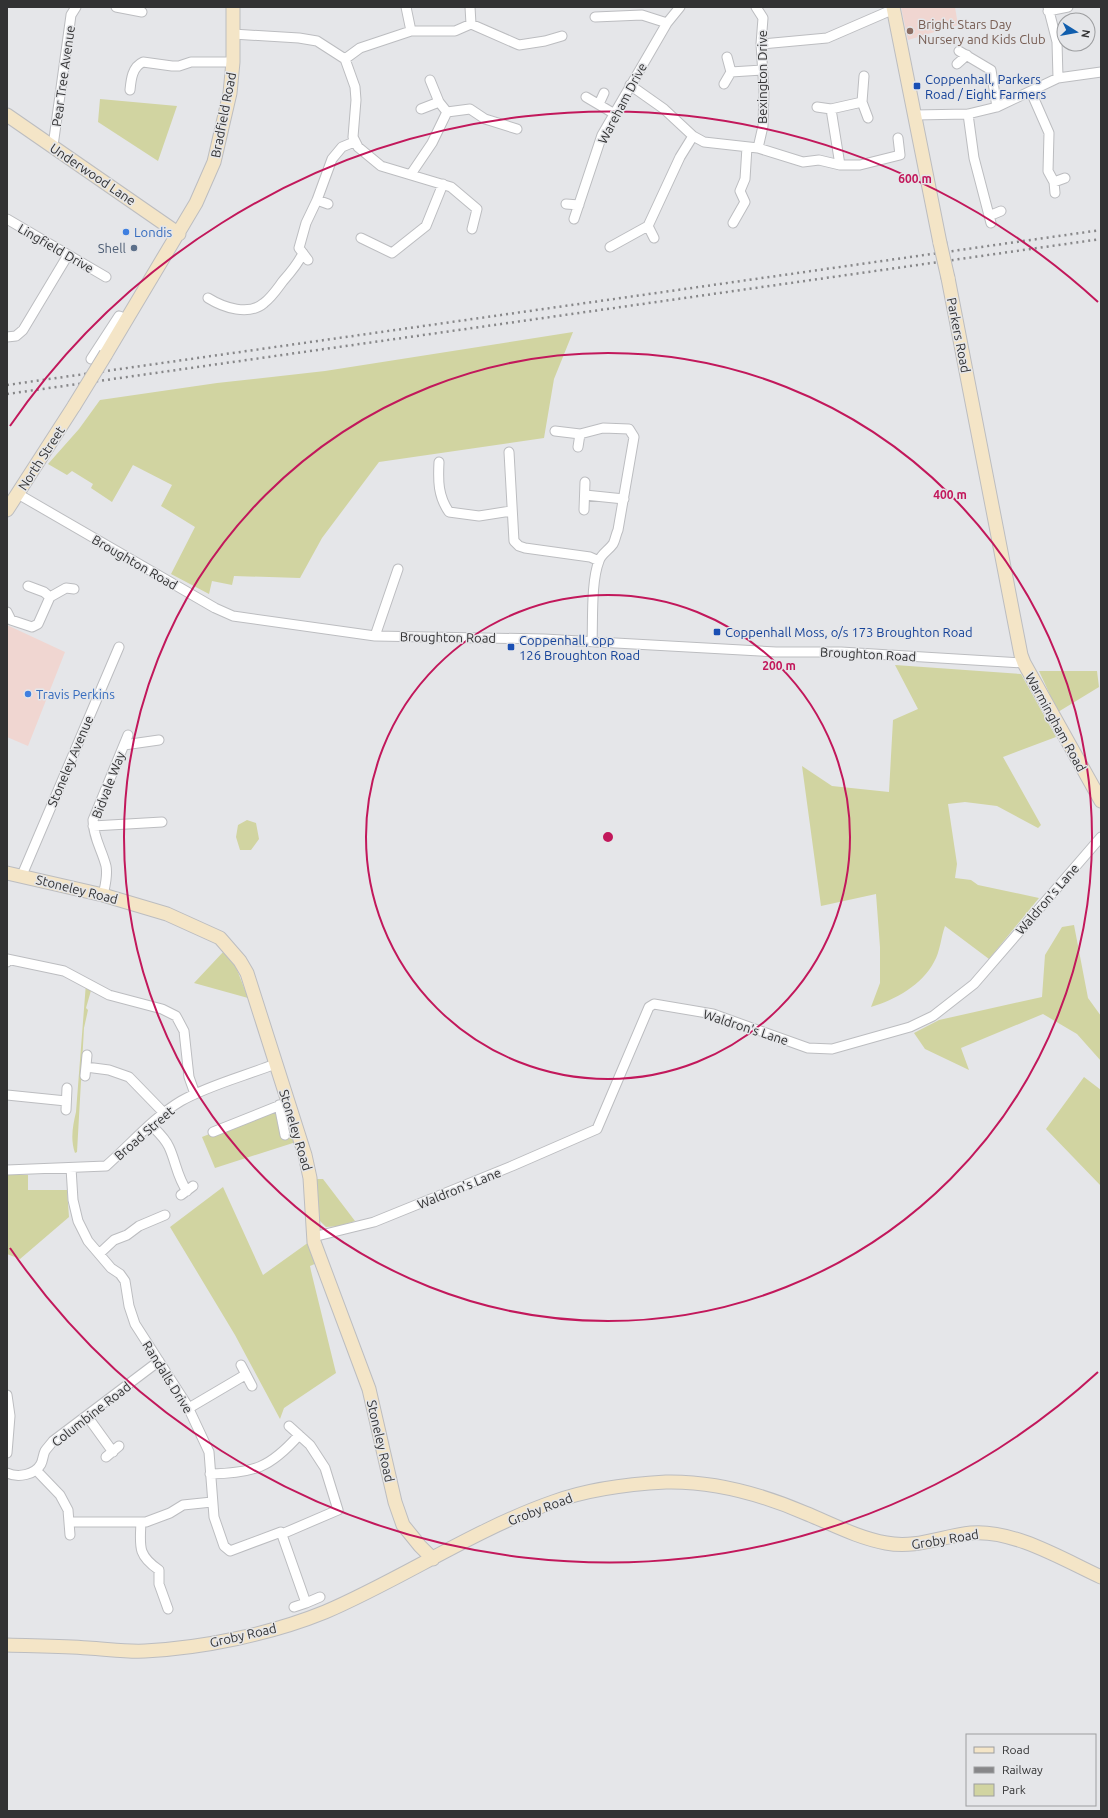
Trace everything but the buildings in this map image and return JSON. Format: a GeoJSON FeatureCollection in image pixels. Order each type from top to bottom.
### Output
{"type":"FeatureCollection","features":[{"type":"Feature","properties":{"kind":"street","name":"Pear Tree Avenue"},"geometry":{"type":"LineString","coordinates":[[53,146],[71,15],[76,7]]}},
{"type":"Feature","properties":{"kind":"street"},"geometry":{"type":"LineString","coordinates":[[116,7],[142,12]]}},
{"type":"Feature","properties":{"kind":"street","name":"Bradfield Road"},"geometry":{"type":"LineString","coordinates":[[74,406],[196,203],[214,162],[230,93],[233,62],[233,7]]}},
{"type":"Feature","properties":{"kind":"street"},"geometry":{"type":"LineString","coordinates":[[406,7],[411,31]]}},
{"type":"Feature","properties":{"kind":"street"},"geometry":{"type":"LineString","coordinates":[[470,7],[471,24]]}},
{"type":"Feature","properties":{"kind":"street","name":"Wareham Drive"},"geometry":{"type":"LineString","coordinates":[[574,219],[602,135],[613,113],[667,23],[680,7]]}},
{"type":"Feature","properties":{"kind":"street","name":"Bexington Drive"},"geometry":{"type":"LineString","coordinates":[[756,7],[763,18],[761,44],[764,108],[763,126],[758,148]]}},
{"type":"Feature","properties":{"kind":"street"},"geometry":{"type":"LineString","coordinates":[[1058,78],[1057,42],[1048,9],[1068,7]]}},
{"type":"Feature","properties":{"kind":"street"},"geometry":{"type":"LineString","coordinates":[[761,44],[827,38],[893,8]]}},
{"type":"Feature","properties":{"kind":"street","name":"Parkers Road"},"geometry":{"type":"LineString","coordinates":[[893,8],[1024,663]]}},
{"type":"Feature","properties":{"kind":"street"},"geometry":{"type":"LineString","coordinates":[[595,17],[609,11],[642,15],[667,23]]}},
{"type":"Feature","properties":{"kind":"street"},"geometry":{"type":"LineString","coordinates":[[345,59],[360,48],[411,31],[455,31],[471,24],[519,45],[545,41],[562,36]]}},
{"type":"Feature","properties":{"kind":"street"},"geometry":{"type":"LineString","coordinates":[[233,34],[300,38],[317,41],[345,59],[355,87],[356,100],[354,142],[366,155],[381,166],[451,187],[477,209],[472,229]]}},
{"type":"Feature","properties":{"kind":"street"},"geometry":{"type":"LineString","coordinates":[[957,64],[963,53],[991,70],[997,107]]}},
{"type":"Feature","properties":{"kind":"street"},"geometry":{"type":"LineString","coordinates":[[724,84],[730,72],[728,57]]}},
{"type":"Feature","properties":{"kind":"street"},"geometry":{"type":"LineString","coordinates":[[121,82],[131,87],[132,75],[136,66],[143,62],[179,66],[191,62],[233,62]]}},
{"type":"Feature","properties":{"kind":"street"},"geometry":{"type":"LineString","coordinates":[[730,72],[762,70]]}},
{"type":"Feature","properties":{"kind":"street"},"geometry":{"type":"LineString","coordinates":[[915,115],[968,114],[997,107],[1058,78],[1101,72]]}},
{"type":"Feature","properties":{"kind":"street"},"geometry":{"type":"LineString","coordinates":[[864,76],[862,102],[868,118]]}},
{"type":"Feature","properties":{"kind":"street"},"geometry":{"type":"LineString","coordinates":[[430,80],[439,102],[447,112]]}},
{"type":"Feature","properties":{"kind":"street"},"geometry":{"type":"LineString","coordinates":[[630,86],[664,109],[693,136],[704,142],[758,148],[803,162],[819,160],[840,165],[860,165],[902,159],[898,138]]}},
{"type":"Feature","properties":{"kind":"street"},"geometry":{"type":"LineString","coordinates":[[1031,92],[1049,133],[1048,171],[1054,182],[1055,193]]}},
{"type":"Feature","properties":{"kind":"street"},"geometry":{"type":"LineString","coordinates":[[599,104],[604,93]]}},
{"type":"Feature","properties":{"kind":"street"},"geometry":{"type":"LineString","coordinates":[[586,97],[613,113]]}},
{"type":"Feature","properties":{"kind":"street"},"geometry":{"type":"LineString","coordinates":[[421,110],[439,102]]}},
{"type":"Feature","properties":{"kind":"street"},"geometry":{"type":"LineString","coordinates":[[817,107],[831,109],[862,102]]}},
{"type":"Feature","properties":{"kind":"street"},"geometry":{"type":"LineString","coordinates":[[831,109],[840,165]]}},
{"type":"Feature","properties":{"kind":"street"},"geometry":{"type":"LineString","coordinates":[[447,112],[470,110],[485,119],[517,129]]}},
{"type":"Feature","properties":{"kind":"street"},"geometry":{"type":"LineString","coordinates":[[411,174],[432,143],[447,112]]}},
{"type":"Feature","properties":{"kind":"street"},"geometry":{"type":"LineString","coordinates":[[968,114],[974,158],[990,220],[1001,211]]}},
{"type":"Feature","properties":{"kind":"street","name":"Underwood Lane"},"geometry":{"type":"LineString","coordinates":[[7,115],[178,234]]}},
{"type":"Feature","properties":{"kind":"street"},"geometry":{"type":"LineString","coordinates":[[610,247],[648,226],[680,157],[693,136]]}},
{"type":"Feature","properties":{"kind":"street"},"geometry":{"type":"LineString","coordinates":[[208,298],[219,304],[236,309],[254,308],[263,304],[305,256],[300,248],[306,223],[318,200],[332,159],[342,147],[354,142]]}},
{"type":"Feature","properties":{"kind":"street"},"geometry":{"type":"LineString","coordinates":[[732,223],[748,205],[740,191],[745,179],[747,146]]}},
{"type":"Feature","properties":{"kind":"street"},"geometry":{"type":"LineString","coordinates":[[1054,182],[1066,178]]}},
{"type":"Feature","properties":{"kind":"street"},"geometry":{"type":"LineString","coordinates":[[361,238],[394,256],[426,226],[444,184]]}},
{"type":"Feature","properties":{"kind":"street"},"geometry":{"type":"LineString","coordinates":[[318,200],[328,204]]}},
{"type":"Feature","properties":{"kind":"street"},"geometry":{"type":"LineString","coordinates":[[566,204],[579,205]]}},
{"type":"Feature","properties":{"kind":"street","name":"Lingfield Drive"},"geometry":{"type":"LineString","coordinates":[[7,219],[106,277]]}},
{"type":"Feature","properties":{"kind":"street"},"geometry":{"type":"LineString","coordinates":[[648,226],[654,238]]}},
{"type":"Feature","properties":{"kind":"street"},"geometry":{"type":"LineString","coordinates":[[7,337],[16,336],[23,330],[68,255]]}},
{"type":"Feature","properties":{"kind":"street"},"geometry":{"type":"LineString","coordinates":[[91,359],[119,316],[126,319]]}},
{"type":"Feature","properties":{"kind":"street","name":"North Street"},"geometry":{"type":"LineString","coordinates":[[7,510],[74,406]]}},
{"type":"Feature","properties":{"kind":"street"},"geometry":{"type":"LineString","coordinates":[[555,432],[580,434],[603,428],[616,428],[629,429],[634,437],[618,530],[613,544],[599,561],[595,583],[592,642]]}},
{"type":"Feature","properties":{"kind":"street"},"geometry":{"type":"LineString","coordinates":[[578,447],[580,434]]}},
{"type":"Feature","properties":{"kind":"street"},"geometry":{"type":"LineString","coordinates":[[509,452],[511,511],[514,541],[518,546],[590,557],[599,561]]}},
{"type":"Feature","properties":{"kind":"street"},"geometry":{"type":"LineString","coordinates":[[439,462],[438,485],[443,503],[449,512],[479,516],[511,511]]}},
{"type":"Feature","properties":{"kind":"street"},"geometry":{"type":"LineString","coordinates":[[584,510],[585,482]]}},
{"type":"Feature","properties":{"kind":"street","name":"Broughton Road"},"geometry":{"type":"LineString","coordinates":[[18,494],[215,608],[233,616],[375,636],[544,639],[776,652],[841,652],[1024,663]]}},
{"type":"Feature","properties":{"kind":"street"},"geometry":{"type":"LineString","coordinates":[[584,495],[624,498]]}},
{"type":"Feature","properties":{"kind":"street"},"geometry":{"type":"LineString","coordinates":[[375,636],[398,569]]}},
{"type":"Feature","properties":{"kind":"street"},"geometry":{"type":"LineString","coordinates":[[28,586],[44,592],[50,597]]}},
{"type":"Feature","properties":{"kind":"street"},"geometry":{"type":"LineString","coordinates":[[7,612],[12,620],[32,627],[38,624],[50,597],[66,588],[74,589]]}},
{"type":"Feature","properties":{"kind":"street","name":"Stoneley Avenue"},"geometry":{"type":"LineString","coordinates":[[22,875],[119,647]]}},
{"type":"Feature","properties":{"kind":"street","name":"Warmingham Road"},"geometry":{"type":"LineString","coordinates":[[1024,663],[1101,801]]}},
{"type":"Feature","properties":{"kind":"street","name":"Bidvale Way"},"geometry":{"type":"LineString","coordinates":[[103,895],[107,879],[106,866],[92,820],[128,735]]}},
{"type":"Feature","properties":{"kind":"street","name":"Bidvale Way"},"geometry":{"type":"LineString","coordinates":[[124,745],[159,740]]}},
{"type":"Feature","properties":{"kind":"street","name":"Bidvale Way"},"geometry":{"type":"LineString","coordinates":[[93,826],[162,822]]}},
{"type":"Feature","properties":{"kind":"street","name":"Waldron's Lane"},"geometry":{"type":"LineString","coordinates":[[313,1237],[374,1222],[512,1166],[597,1129],[649,1007],[654,1004],[713,1014],[808,1048],[832,1049],[910,1027],[933,1016],[974,984],[1101,837]]}},
{"type":"Feature","properties":{"kind":"street","name":"Stoneley Road"},"geometry":{"type":"LineString","coordinates":[[7,873],[22,875],[103,895],[168,914],[220,938],[240,961],[246,973],[275,1064],[283,1104],[310,1178],[313,1237],[369,1389],[397,1508],[403,1525],[433,1559]]}},
{"type":"Feature","properties":{"kind":"street"},"geometry":{"type":"LineString","coordinates":[[7,961],[64,971],[109,995],[162,1009],[176,1016],[184,1031],[189,1077],[196,1094]]}},
{"type":"Feature","properties":{"kind":"street"},"geometry":{"type":"LineString","coordinates":[[87,1055],[85,1072],[109,1070],[129,1076],[164,1113]]}},
{"type":"Feature","properties":{"kind":"street","name":"Broad Street"},"geometry":{"type":"LineString","coordinates":[[7,1170],[106,1166],[164,1113],[180,1102],[196,1094],[275,1064]]}},
{"type":"Feature","properties":{"kind":"street"},"geometry":{"type":"LineString","coordinates":[[7,1096],[66,1105],[67,1088]]}},
{"type":"Feature","properties":{"kind":"street"},"geometry":{"type":"LineString","coordinates":[[213,1132],[283,1104],[285,1135]]}},
{"type":"Feature","properties":{"kind":"street"},"geometry":{"type":"LineString","coordinates":[[151,1125],[165,1140],[169,1147],[180,1181],[187,1190]]}},
{"type":"Feature","properties":{"kind":"street","name":"Randalls Drive"},"geometry":{"type":"LineString","coordinates":[[71,1168],[73,1200],[78,1221],[88,1241],[98,1254],[125,1281],[128,1306],[135,1324],[189,1408],[209,1452],[214,1517],[224,1546],[230,1551],[281,1532],[282,1534]]}},
{"type":"Feature","properties":{"kind":"street"},"geometry":{"type":"LineString","coordinates":[[98,1254],[114,1240],[127,1235],[139,1226],[161,1217],[163,1227]]}},
{"type":"Feature","properties":{"kind":"street","name":"Columbine Road"},"geometry":{"type":"LineString","coordinates":[[36,1470],[41,1464],[45,1451],[53,1441],[159,1361]]}},
{"type":"Feature","properties":{"kind":"street"},"geometry":{"type":"LineString","coordinates":[[241,1365],[252,1386]]}},
{"type":"Feature","properties":{"kind":"street"},"geometry":{"type":"LineString","coordinates":[[189,1408],[245,1375]]}},
{"type":"Feature","properties":{"kind":"street"},"geometry":{"type":"LineString","coordinates":[[7,1395],[10,1416],[7,1453]]}},
{"type":"Feature","properties":{"kind":"street"},"geometry":{"type":"LineString","coordinates":[[87,1416],[113,1452]]}},
{"type":"Feature","properties":{"kind":"street"},"geometry":{"type":"LineString","coordinates":[[289,1426],[310,1445],[325,1468],[338,1510],[282,1534],[306,1603]]}},
{"type":"Feature","properties":{"kind":"street"},"geometry":{"type":"LineString","coordinates":[[210,1474],[240,1473],[255,1469],[271,1462],[285,1451],[299,1435]]}},
{"type":"Feature","properties":{"kind":"street"},"geometry":{"type":"LineString","coordinates":[[7,1473],[19,1475],[29,1474],[36,1470],[60,1495],[68,1510],[70,1535]]}},
{"type":"Feature","properties":{"kind":"street","name":"Groby Road"},"geometry":{"type":"LineString","coordinates":[[7,1644],[145,1651],[233,1638],[295,1623],[326,1611],[512,1519],[555,1501],[599,1490],[644,1484],[688,1482],[711,1484],[748,1492],[803,1512],[868,1539],[901,1546],[915,1545],[971,1533],[986,1533],[1008,1537],[1031,1545],[1101,1577]]}},
{"type":"Feature","properties":{"kind":"street"},"geometry":{"type":"LineString","coordinates":[[69,1522],[141,1522],[158,1518],[183,1505],[212,1502]]}},
{"type":"Feature","properties":{"kind":"street"},"geometry":{"type":"LineString","coordinates":[[141,1522],[140,1549],[142,1556],[149,1564],[159,1570],[159,1584],[168,1609]]}},
{"type":"Feature","properties":{"kind":"street"},"geometry":{"type":"LineString","coordinates":[[294,1607],[320,1597]]}},
{"type":"Feature","properties":{"kind":"shaded area"},"geometry":{"type":"Polygon","coordinates":[[[901,7],[955,7],[958,25],[908,40],[901,7]]]}},
{"type":"Feature","properties":{"kind":"shaded area","name":"Travis Perkins"},"geometry":{"type":"Polygon","coordinates":[[[7,625],[65,652],[28,746],[7,737],[7,625]]]}},
{"type":"Feature","properties":{"kind":"green space"},"geometry":{"type":"Polygon","coordinates":[[[100,99],[177,106],[158,161],[98,122],[100,99]]]}},
{"type":"Feature","properties":{"kind":"green space"},"geometry":{"type":"Polygon","coordinates":[[[573,332],[554,379],[544,438],[379,462],[322,538],[300,578],[234,576],[232,585],[212,581],[209,594],[171,574],[195,527],[161,506],[172,485],[133,465],[112,502],[91,488],[93,484],[72,471],[67,475],[48,464],[79,429],[100,400],[217,383],[325,371],[573,332]]]}},
{"type":"Feature","properties":{"kind":"green space"},"geometry":{"type":"Polygon","coordinates":[[[895,665],[1021,674],[1056,737],[1003,757],[1041,825],[1038,828],[997,806],[965,802],[948,804],[957,864],[955,878],[971,880],[978,885],[1039,898],[989,959],[945,926],[936,958],[922,978],[898,996],[871,1007],[880,983],[880,947],[876,894],[821,906],[802,766],[832,786],[889,792],[893,720],[918,709],[895,665]]]}},
{"type":"Feature","properties":{"kind":"green space"},"geometry":{"type":"Polygon","coordinates":[[[1039,671],[1097,671],[1099,687],[1058,712],[1039,671]]]}},
{"type":"Feature","properties":{"kind":"green space"},"geometry":{"type":"Polygon","coordinates":[[[247,820],[256,823],[259,839],[251,850],[240,850],[236,837],[238,825],[247,820]]]}},
{"type":"Feature","properties":{"kind":"green space"},"geometry":{"type":"Polygon","coordinates":[[[1074,925],[1088,998],[1101,1016],[1101,1061],[1077,1034],[1043,1014],[961,1048],[969,1070],[925,1049],[914,1033],[939,1020],[1042,997],[1045,955],[1062,927],[1074,925]]]}},
{"type":"Feature","properties":{"kind":"green space"},"geometry":{"type":"Polygon","coordinates":[[[225,950],[236,967],[248,998],[194,983],[225,950]]]}},
{"type":"Feature","properties":{"kind":"green space"},"geometry":{"type":"Polygon","coordinates":[[[86,983],[92,987],[86,1008],[88,1010],[84,1028],[77,1152],[75,1153],[73,1148],[72,1132],[76,1112],[86,983]]]}},
{"type":"Feature","properties":{"kind":"green space"},"geometry":{"type":"Polygon","coordinates":[[[1084,1077],[1101,1090],[1101,1186],[1046,1129],[1084,1077]]]}},
{"type":"Feature","properties":{"kind":"green space"},"geometry":{"type":"Polygon","coordinates":[[[288,1102],[296,1142],[215,1168],[202,1137],[288,1102]]]}},
{"type":"Feature","properties":{"kind":"green space"},"geometry":{"type":"Polygon","coordinates":[[[8,1175],[28,1175],[28,1190],[67,1190],[69,1217],[20,1259],[7,1254],[8,1175]]]}},
{"type":"Feature","properties":{"kind":"green space"},"geometry":{"type":"Polygon","coordinates":[[[316,1179],[323,1179],[355,1221],[340,1226],[326,1227],[320,1221],[316,1179]]]}},
{"type":"Feature","properties":{"kind":"green space"},"geometry":{"type":"Polygon","coordinates":[[[223,1187],[263,1275],[309,1242],[317,1263],[310,1266],[336,1373],[284,1408],[280,1419],[235,1335],[170,1227],[223,1187]]]}},
{"type":"Feature","properties":{"kind":"railway"},"geometry":{"type":"LineString","coordinates":[[7,385],[1101,230]]}},
{"type":"Feature","properties":{"kind":"railway"},"geometry":{"type":"LineString","coordinates":[[7,394],[1101,239]]}},
{"type":"Feature","properties":{"kind":"place","name":"Bright Stars Day Nursery and Kids Club"},"geometry":{"type":"Point","coordinates":[910,31]}},
{"type":"Feature","properties":{"kind":"place","name":"Coppenhall, Parkers Road / Eight Farmers"},"geometry":{"type":"Point","coordinates":[917,86]}},
{"type":"Feature","properties":{"kind":"place","name":"Londis"},"geometry":{"type":"Point","coordinates":[126,232]}},
{"type":"Feature","properties":{"kind":"place","name":"Shell"},"geometry":{"type":"Point","coordinates":[134,248]}},
{"type":"Feature","properties":{"kind":"place","name":"Coppenhall Moss, o/s 173 Broughton Road"},"geometry":{"type":"Point","coordinates":[717,632]}},
{"type":"Feature","properties":{"kind":"place","name":"Coppenhall, opp 126 Broughton Road"},"geometry":{"type":"Point","coordinates":[511,647]}},
{"type":"Feature","properties":{"kind":"place","name":"Travis Perkins"},"geometry":{"type":"Point","coordinates":[28,694]}}]}
